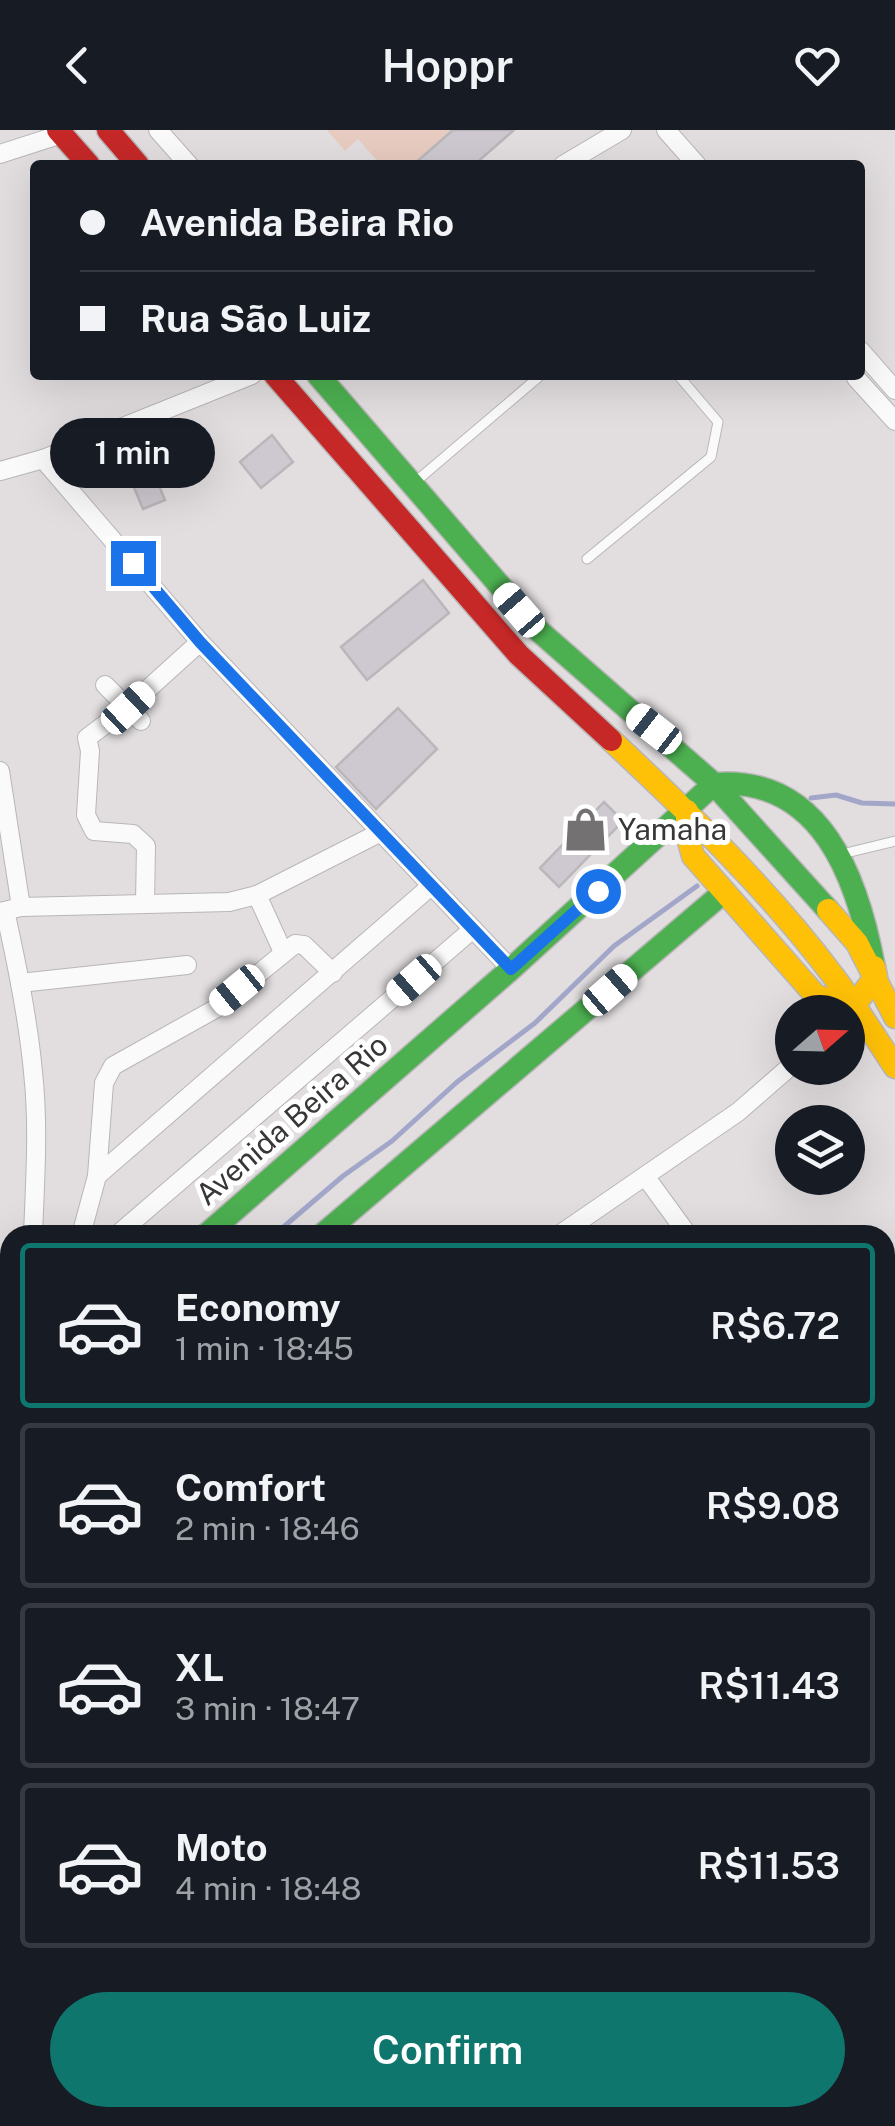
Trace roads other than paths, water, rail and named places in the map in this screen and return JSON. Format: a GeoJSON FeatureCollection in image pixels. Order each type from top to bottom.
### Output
{"type":"FeatureCollection","features":[{"type":"Feature","properties":{"kind":"street"},"geometry":{"type":"LineString","coordinates":[[108,130],[134,160]]}},
{"type":"Feature","properties":{"kind":"street"},"geometry":{"type":"LineString","coordinates":[[158,130],[185,160]]}},
{"type":"Feature","properties":{"kind":"street"},"geometry":{"type":"LineString","coordinates":[[572,160],[622,130]]}},
{"type":"Feature","properties":{"kind":"street"},"geometry":{"type":"LineString","coordinates":[[666,130],[693,160]]}},
{"type":"Feature","properties":{"kind":"street"},"geometry":{"type":"LineString","coordinates":[[0,154],[60,132],[85,160]]}},
{"type":"Feature","properties":{"kind":"street"},"geometry":{"type":"LineString","coordinates":[[865,356],[895,390]]}},
{"type":"Feature","properties":{"kind":"street"},"geometry":{"type":"LineString","coordinates":[[0,471],[43,459],[240,380]]}},
{"type":"Feature","properties":{"kind":"street"},"geometry":{"type":"LineString","coordinates":[[279,380],[520,655],[686,811],[803,938],[841,995]]}},
{"type":"Feature","properties":{"kind":"street"},"geometry":{"type":"LineString","coordinates":[[322,380],[539,632],[714,784],[834,914],[857,943],[895,1017]]}},
{"type":"Feature","properties":{"kind":"street"},"geometry":{"type":"LineString","coordinates":[[858,380],[895,421]]}},
{"type":"Feature","properties":{"kind":"street"},"geometry":{"type":"LineString","coordinates":[[43,459],[200,642],[511,969]]}},
{"type":"Feature","properties":{"kind":"street"},"geometry":{"type":"LineString","coordinates":[[145,903],[146,846],[133,834],[94,831],[86,815],[90,751],[86,738],[134,714],[200,642]]}},
{"type":"Feature","properties":{"kind":"street"},"geometry":{"type":"LineString","coordinates":[[105,685],[134,714]]}},
{"type":"Feature","properties":{"kind":"street"},"geometry":{"type":"LineString","coordinates":[[0,771],[9,910],[34,1088],[33,1225]]}},
{"type":"Feature","properties":{"kind":"street"},"geometry":{"type":"LineString","coordinates":[[714,784],[741,780],[776,791],[806,816],[839,854],[863,913],[876,976],[862,995]]}},
{"type":"Feature","properties":{"kind":"street","name":"Avenida Beira Rio"},"geometry":{"type":"LineString","coordinates":[[217,1225],[511,969],[714,784]]}},
{"type":"Feature","properties":{"kind":"street"},"geometry":{"type":"LineString","coordinates":[[686,811],[693,856],[815,995]]}},
{"type":"Feature","properties":{"kind":"street"},"geometry":{"type":"LineString","coordinates":[[9,910],[229,902],[257,894],[379,833]]}},
{"type":"Feature","properties":{"kind":"street"},"geometry":{"type":"LineString","coordinates":[[97,1176],[431,886]]}},
{"type":"Feature","properties":{"kind":"street"},"geometry":{"type":"LineString","coordinates":[[334,1225],[724,892]]}},
{"type":"Feature","properties":{"kind":"street"},"geometry":{"type":"LineString","coordinates":[[257,894],[282,952]]}},
{"type":"Feature","properties":{"kind":"street"},"geometry":{"type":"LineString","coordinates":[[130,1225],[473,929]]}},
{"type":"Feature","properties":{"kind":"street"},"geometry":{"type":"LineString","coordinates":[[84,1225],[97,1176],[104,1083],[114,1066],[200,1018],[295,944],[304,945],[332,973]]}},
{"type":"Feature","properties":{"kind":"street"},"geometry":{"type":"LineString","coordinates":[[20,983],[187,965]]}},
{"type":"Feature","properties":{"kind":"street"},"geometry":{"type":"LineString","coordinates":[[865,1028],[895,1067]]}},
{"type":"Feature","properties":{"kind":"street"},"geometry":{"type":"LineString","coordinates":[[575,1225],[738,1112],[775,1080]]}},
{"type":"Feature","properties":{"kind":"street"},"geometry":{"type":"LineString","coordinates":[[646,1176],[681,1225]]}},
{"type":"Feature","properties":{"kind":"lane"},"geometry":{"type":"LineString","coordinates":[[412,485],[535,380]]}},
{"type":"Feature","properties":{"kind":"lane"},"geometry":{"type":"LineString","coordinates":[[587,559],[711,457],[718,422],[682,380]]}},
{"type":"Feature","properties":{"kind":"lane"},"geometry":{"type":"LineString","coordinates":[[839,854],[895,841]]}},
{"type":"Feature","properties":{"kind":"waterway"},"geometry":{"type":"LineString","coordinates":[[811,798],[836,795],[862,803],[895,804]]}},
{"type":"Feature","properties":{"kind":"waterway"},"geometry":{"type":"LineString","coordinates":[[286,1225],[392,1141],[457,1082],[535,1023],[614,946],[697,886]]}},
{"type":"Feature","properties":{"kind":"place","name":"Yamaha"},"geometry":{"type":"Point","coordinates":[585,830]}}]}
